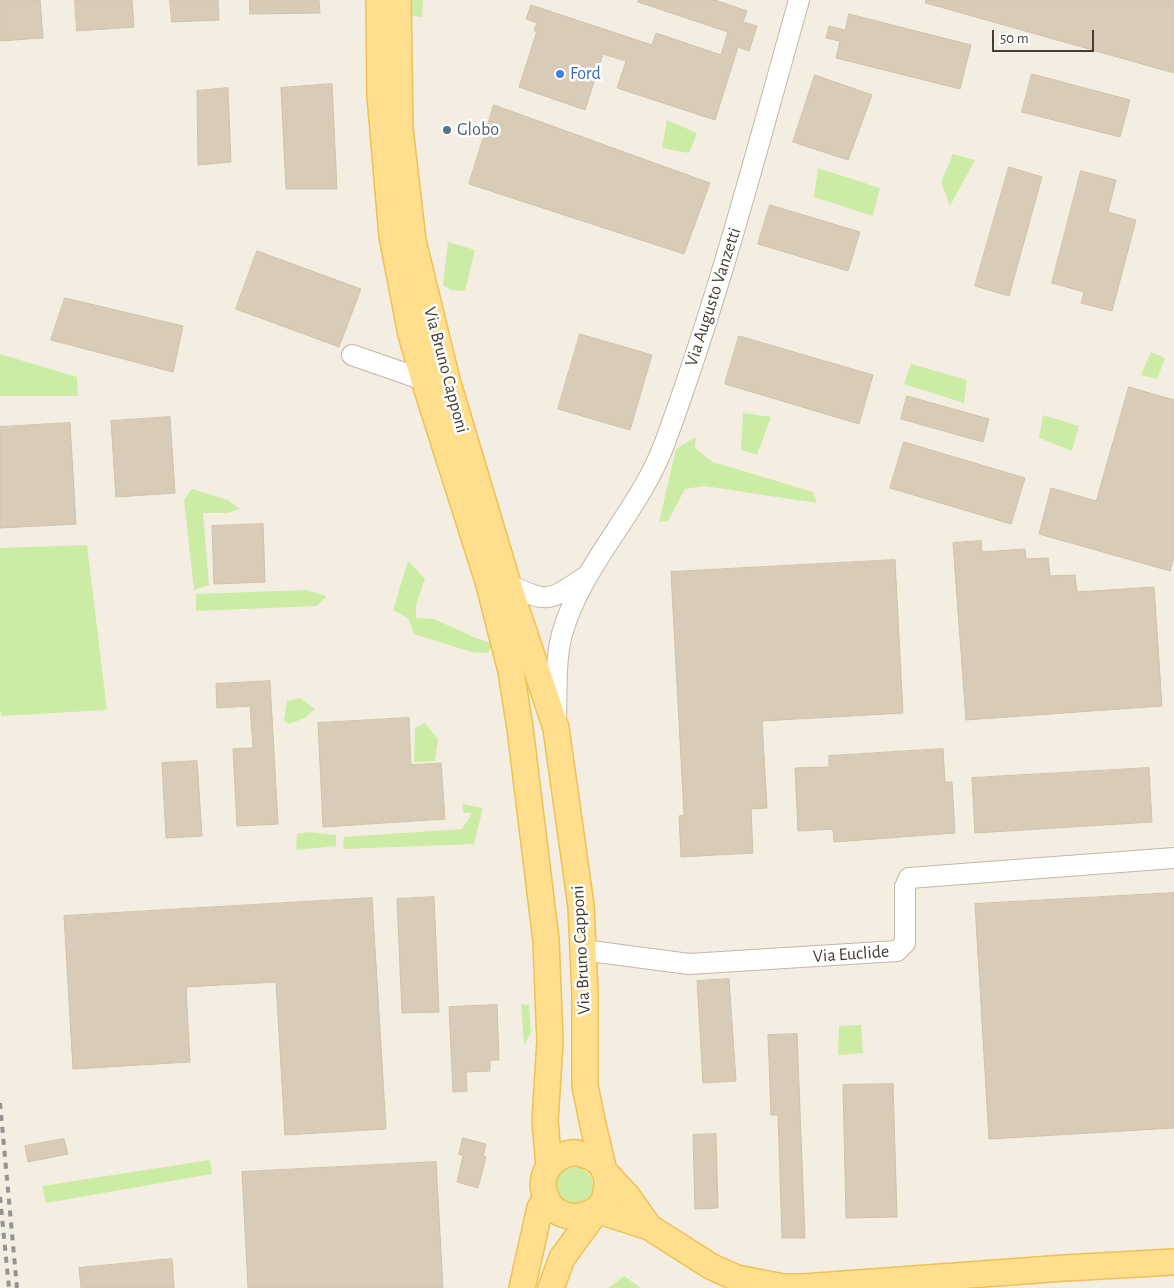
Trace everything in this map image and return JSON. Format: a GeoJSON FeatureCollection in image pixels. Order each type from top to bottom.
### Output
{"type":"FeatureCollection","features":[{"type":"Feature","properties":{"kind":"main road","name":"Via Bruno Capponi"},"geometry":{"type":"LineString","coordinates":[[379,0],[380,94],[392,236],[412,334],[424,380],[488,581],[511,671],[520,728],[546,940],[550,1042],[545,1121],[549,1166]]}},
{"type":"Feature","properties":{"kind":"main road","name":"Via Bruno Capponi"},"geometry":{"type":"LineString","coordinates":[[398,0],[400,129],[414,241],[447,380],[508,584],[556,728],[581,906],[585,1086],[604,1170]]}},
{"type":"Feature","properties":{"kind":"main road"},"geometry":{"type":"LineString","coordinates":[[520,728],[527,720],[537,717],[556,728]]}},
{"type":"Feature","properties":{"kind":"main road"},"geometry":{"type":"LineString","coordinates":[[649,1227],[628,1196],[598,1162],[578,1153],[567,1154],[557,1158],[549,1166],[543,1182],[546,1198],[559,1213],[578,1217],[596,1210],[649,1227],[720,1271],[737,1278],[783,1287],[804,1288],[1174,1262]]}},
{"type":"Feature","properties":{"kind":"main road"},"geometry":{"type":"LineString","coordinates":[[551,1288],[562,1258],[603,1202],[607,1192],[604,1170]]}},
{"type":"Feature","properties":{"kind":"main road"},"geometry":{"type":"LineString","coordinates":[[522,1288],[540,1208],[546,1198]]}},
{"type":"Feature","properties":{"kind":"street","name":"Via Augusto Vanzetti"},"geometry":{"type":"LineString","coordinates":[[556,728],[557,672],[562,636],[572,606],[587,576],[634,505],[663,447],[716,294],[799,0]]}},
{"type":"Feature","properties":{"kind":"street"},"geometry":{"type":"LineString","coordinates":[[352,355],[424,380]]}},
{"type":"Feature","properties":{"kind":"street","name":"Via Augusto Vanzetti"},"geometry":{"type":"LineString","coordinates":[[508,584],[531,596],[543,599],[556,596],[587,576]]}},
{"type":"Feature","properties":{"kind":"street","name":"Via Euclide"},"geometry":{"type":"LineString","coordinates":[[583,950],[689,964],[897,951],[905,943],[905,887],[909,878],[1174,858]]}},
{"type":"Feature","properties":{"kind":"green space"},"geometry":{"type":"Polygon","coordinates":[[[406,0],[423,0],[422,17],[406,15],[406,0]]]}},
{"type":"Feature","properties":{"kind":"green space"},"geometry":{"type":"Polygon","coordinates":[[[667,120],[697,133],[689,153],[662,148],[667,120]]]}},
{"type":"Feature","properties":{"kind":"green space"},"geometry":{"type":"Polygon","coordinates":[[[953,154],[975,160],[950,206],[941,182],[953,154]]]}},
{"type":"Feature","properties":{"kind":"green space"},"geometry":{"type":"Polygon","coordinates":[[[818,168],[880,188],[873,216],[814,197],[818,168]]]}},
{"type":"Feature","properties":{"kind":"green space"},"geometry":{"type":"Polygon","coordinates":[[[448,242],[475,250],[465,291],[451,290],[443,285],[448,242]]]}},
{"type":"Feature","properties":{"kind":"green space"},"geometry":{"type":"Polygon","coordinates":[[[1151,352],[1165,358],[1157,379],[1141,375],[1151,352]]]}},
{"type":"Feature","properties":{"kind":"green space"},"geometry":{"type":"Polygon","coordinates":[[[0,354],[77,377],[78,396],[0,396],[0,354]]]}},
{"type":"Feature","properties":{"kind":"green space"},"geometry":{"type":"Polygon","coordinates":[[[911,364],[967,380],[964,403],[904,384],[911,364]]]}},
{"type":"Feature","properties":{"kind":"green space"},"geometry":{"type":"Polygon","coordinates":[[[743,413],[771,417],[757,455],[741,450],[743,413]]]}},
{"type":"Feature","properties":{"kind":"green space"},"geometry":{"type":"Polygon","coordinates":[[[1043,415],[1079,426],[1072,451],[1039,438],[1043,415]]]}},
{"type":"Feature","properties":{"kind":"green space"},"geometry":{"type":"Polygon","coordinates":[[[696,437],[695,448],[713,462],[813,492],[817,503],[704,486],[685,489],[668,521],[659,522],[676,449],[696,437]]]}},
{"type":"Feature","properties":{"kind":"green space"},"geometry":{"type":"Polygon","coordinates":[[[192,489],[228,500],[240,509],[228,513],[203,513],[209,585],[194,590],[184,500],[192,489]]]}},
{"type":"Feature","properties":{"kind":"green space"},"geometry":{"type":"Polygon","coordinates":[[[87,545],[107,710],[1,716],[0,548],[87,545]]]}},
{"type":"Feature","properties":{"kind":"green space"},"geometry":{"type":"Polygon","coordinates":[[[408,561],[425,579],[416,605],[416,618],[434,619],[494,644],[488,653],[471,652],[414,634],[408,618],[393,610],[408,561]]]}},
{"type":"Feature","properties":{"kind":"green space"},"geometry":{"type":"Polygon","coordinates":[[[306,590],[327,596],[317,606],[196,611],[196,594],[306,590]]]}},
{"type":"Feature","properties":{"kind":"green space"},"geometry":{"type":"Polygon","coordinates":[[[300,698],[315,709],[305,718],[289,724],[284,721],[287,701],[300,698]]]}},
{"type":"Feature","properties":{"kind":"green space"},"geometry":{"type":"Polygon","coordinates":[[[425,723],[438,739],[435,761],[414,762],[415,728],[425,723]]]}},
{"type":"Feature","properties":{"kind":"green space"},"geometry":{"type":"Polygon","coordinates":[[[462,804],[483,808],[474,844],[343,849],[344,837],[462,829],[472,813],[464,813],[462,804]]]}},
{"type":"Feature","properties":{"kind":"green space"},"geometry":{"type":"Polygon","coordinates":[[[308,832],[336,835],[336,846],[296,850],[297,834],[308,832]]]}},
{"type":"Feature","properties":{"kind":"green space"},"geometry":{"type":"Polygon","coordinates":[[[521,1004],[529,1005],[531,1033],[524,1045],[521,1004]]]}},
{"type":"Feature","properties":{"kind":"green space"},"geometry":{"type":"Polygon","coordinates":[[[861,1025],[863,1053],[838,1055],[839,1026],[861,1025]]]}},
{"type":"Feature","properties":{"kind":"green space"},"geometry":{"type":"Polygon","coordinates":[[[210,1160],[212,1174],[46,1203],[42,1186],[210,1160]]]}},
{"type":"Feature","properties":{"kind":"green space"},"geometry":{"type":"Polygon","coordinates":[[[574,1167],[588,1172],[593,1186],[588,1200],[574,1205],[560,1200],[555,1186],[560,1172],[574,1167]]]}},
{"type":"Feature","properties":{"kind":"green space"},"geometry":{"type":"Polygon","coordinates":[[[624,1276],[641,1288],[608,1288],[624,1276]]]}},
{"type":"Feature","properties":{"kind":"building"},"geometry":{"type":"Polygon","coordinates":[[[0,0],[40,0],[43,38],[0,41],[0,0]]]}},
{"type":"Feature","properties":{"kind":"building"},"geometry":{"type":"Polygon","coordinates":[[[75,0],[132,0],[134,27],[77,31],[75,0]]]}},
{"type":"Feature","properties":{"kind":"building"},"geometry":{"type":"Polygon","coordinates":[[[170,0],[218,0],[219,20],[172,22],[170,0]]]}},
{"type":"Feature","properties":{"kind":"building"},"geometry":{"type":"Polygon","coordinates":[[[250,0],[319,0],[320,13],[250,14],[250,0]]]}},
{"type":"Feature","properties":{"kind":"building"},"geometry":{"type":"Polygon","coordinates":[[[639,0],[715,0],[747,11],[743,22],[757,26],[749,51],[738,47],[715,120],[617,88],[626,61],[603,54],[585,110],[519,87],[537,31],[534,31],[537,23],[526,19],[531,5],[652,45],[656,33],[721,55],[728,32],[638,2],[639,0]]]}},
{"type":"Feature","properties":{"kind":"building"},"geometry":{"type":"Polygon","coordinates":[[[926,0],[1174,0],[1174,73],[926,3],[926,0]]]}},
{"type":"Feature","properties":{"kind":"building"},"geometry":{"type":"Polygon","coordinates":[[[849,14],[971,45],[960,89],[836,58],[840,41],[826,38],[829,26],[845,30],[849,14]]]}},
{"type":"Feature","properties":{"kind":"building"},"geometry":{"type":"Polygon","coordinates":[[[1032,74],[1130,100],[1120,137],[1022,112],[1032,74]]]}},
{"type":"Feature","properties":{"kind":"building"},"geometry":{"type":"Polygon","coordinates":[[[815,75],[872,95],[848,160],[793,142],[815,75]]]}},
{"type":"Feature","properties":{"kind":"building"},"geometry":{"type":"Polygon","coordinates":[[[332,84],[337,189],[286,189],[281,88],[332,84]]]}},
{"type":"Feature","properties":{"kind":"building"},"geometry":{"type":"Polygon","coordinates":[[[228,88],[231,162],[198,165],[197,91],[228,88]]]}},
{"type":"Feature","properties":{"kind":"building"},"geometry":{"type":"Polygon","coordinates":[[[494,105],[710,183],[684,254],[469,184],[494,105]]]}},
{"type":"Feature","properties":{"kind":"building"},"geometry":{"type":"Polygon","coordinates":[[[1009,167],[1042,177],[1009,296],[975,286],[1009,167]]]}},
{"type":"Feature","properties":{"kind":"building"},"geometry":{"type":"Polygon","coordinates":[[[1081,171],[1116,180],[1108,212],[1136,220],[1112,311],[1081,303],[1084,292],[1052,283],[1081,171]]]}},
{"type":"Feature","properties":{"kind":"building"},"geometry":{"type":"Polygon","coordinates":[[[770,205],[860,232],[848,271],[758,244],[770,205]]]}},
{"type":"Feature","properties":{"kind":"building"},"geometry":{"type":"Polygon","coordinates":[[[257,251],[361,289],[339,347],[236,309],[257,251]]]}},
{"type":"Feature","properties":{"kind":"building"},"geometry":{"type":"Polygon","coordinates":[[[65,298],[183,326],[173,372],[51,340],[65,298]]]}},
{"type":"Feature","properties":{"kind":"building"},"geometry":{"type":"Polygon","coordinates":[[[580,334],[652,355],[630,430],[558,409],[580,334]]]}},
{"type":"Feature","properties":{"kind":"building"},"geometry":{"type":"Polygon","coordinates":[[[739,336],[873,375],[859,424],[725,384],[739,336]]]}},
{"type":"Feature","properties":{"kind":"building"},"geometry":{"type":"Polygon","coordinates":[[[1129,387],[1174,400],[1174,557],[1170,571],[1039,534],[1051,488],[1096,501],[1129,387]]]}},
{"type":"Feature","properties":{"kind":"building"},"geometry":{"type":"Polygon","coordinates":[[[907,396],[989,419],[983,442],[901,419],[907,396]]]}},
{"type":"Feature","properties":{"kind":"building"},"geometry":{"type":"Polygon","coordinates":[[[170,417],[175,493],[116,497],[111,421],[170,417]]]}},
{"type":"Feature","properties":{"kind":"building"},"geometry":{"type":"Polygon","coordinates":[[[70,423],[76,524],[0,528],[0,427],[70,423]]]}},
{"type":"Feature","properties":{"kind":"building"},"geometry":{"type":"Polygon","coordinates":[[[904,442],[1025,478],[1011,524],[890,488],[904,442]]]}},
{"type":"Feature","properties":{"kind":"building"},"geometry":{"type":"Polygon","coordinates":[[[263,524],[265,582],[214,584],[212,526],[263,524]]]}},
{"type":"Feature","properties":{"kind":"building"},"geometry":{"type":"Polygon","coordinates":[[[981,541],[982,552],[1025,549],[1026,559],[1048,558],[1050,576],[1075,575],[1077,592],[1154,587],[1162,706],[966,720],[953,543],[981,541]]]}},
{"type":"Feature","properties":{"kind":"building"},"geometry":{"type":"Polygon","coordinates":[[[895,560],[903,713],[762,721],[767,808],[751,809],[753,853],[681,857],[679,816],[684,815],[671,572],[895,560]]]}},
{"type":"Feature","properties":{"kind":"building"},"geometry":{"type":"Polygon","coordinates":[[[270,681],[278,824],[237,826],[233,749],[253,748],[250,706],[217,708],[216,684],[270,681]]]}},
{"type":"Feature","properties":{"kind":"building"},"geometry":{"type":"Polygon","coordinates":[[[409,718],[411,765],[441,763],[445,819],[323,827],[318,723],[409,718]]]}},
{"type":"Feature","properties":{"kind":"building"},"geometry":{"type":"Polygon","coordinates":[[[943,749],[945,782],[952,782],[955,833],[834,842],[833,829],[798,831],[795,768],[829,767],[829,756],[943,749]]]}},
{"type":"Feature","properties":{"kind":"building"},"geometry":{"type":"Polygon","coordinates":[[[197,761],[202,836],[166,838],[162,763],[197,761]]]}},
{"type":"Feature","properties":{"kind":"building"},"geometry":{"type":"Polygon","coordinates":[[[1149,768],[1152,822],[975,833],[972,778],[1149,768]]]}},
{"type":"Feature","properties":{"kind":"building"},"geometry":{"type":"Polygon","coordinates":[[[1174,893],[1174,1128],[989,1139],[975,904],[1174,893]]]}},
{"type":"Feature","properties":{"kind":"building"},"geometry":{"type":"Polygon","coordinates":[[[434,897],[439,1012],[402,1013],[397,899],[434,897]]]}},
{"type":"Feature","properties":{"kind":"building"},"geometry":{"type":"Polygon","coordinates":[[[372,898],[386,1129],[285,1135],[276,982],[186,987],[190,1062],[73,1069],[64,916],[372,898]]]}},
{"type":"Feature","properties":{"kind":"building"},"geometry":{"type":"Polygon","coordinates":[[[729,979],[736,1081],[703,1083],[697,981],[729,979]]]}},
{"type":"Feature","properties":{"kind":"building"},"geometry":{"type":"Polygon","coordinates":[[[497,1005],[499,1060],[490,1060],[490,1071],[466,1072],[467,1091],[453,1092],[449,1007],[497,1005]]]}},
{"type":"Feature","properties":{"kind":"building"},"geometry":{"type":"Polygon","coordinates":[[[797,1034],[805,1238],[782,1238],[778,1115],[771,1115],[768,1035],[797,1034]]]}},
{"type":"Feature","properties":{"kind":"building"},"geometry":{"type":"Polygon","coordinates":[[[893,1084],[897,1217],[846,1218],[843,1085],[893,1084]]]}},
{"type":"Feature","properties":{"kind":"building"},"geometry":{"type":"Polygon","coordinates":[[[716,1134],[718,1208],[695,1209],[693,1135],[716,1134]]]}},
{"type":"Feature","properties":{"kind":"building"},"geometry":{"type":"Polygon","coordinates":[[[463,1138],[486,1144],[483,1156],[486,1157],[478,1188],[457,1182],[463,1156],[459,1154],[463,1138]]]}},
{"type":"Feature","properties":{"kind":"building"},"geometry":{"type":"Polygon","coordinates":[[[64,1139],[68,1154],[28,1162],[25,1146],[64,1139]]]}},
{"type":"Feature","properties":{"kind":"building"},"geometry":{"type":"Polygon","coordinates":[[[436,1162],[443,1288],[248,1288],[242,1172],[436,1162]]]}},
{"type":"Feature","properties":{"kind":"building"},"geometry":{"type":"Polygon","coordinates":[[[172,1259],[174,1288],[81,1288],[79,1268],[172,1259]]]}},
{"type":"Feature","properties":{"kind":"railway"},"geometry":{"type":"LineString","coordinates":[[0,1103],[17,1288]]}},
{"type":"Feature","properties":{"kind":"railway"},"geometry":{"type":"LineString","coordinates":[[0,1197],[9,1288]]}},
{"type":"Feature","properties":{"kind":"place","name":"Ford"},"geometry":{"type":"Point","coordinates":[560,74]}},
{"type":"Feature","properties":{"kind":"place","name":"Globo"},"geometry":{"type":"Point","coordinates":[447,130]}}]}
